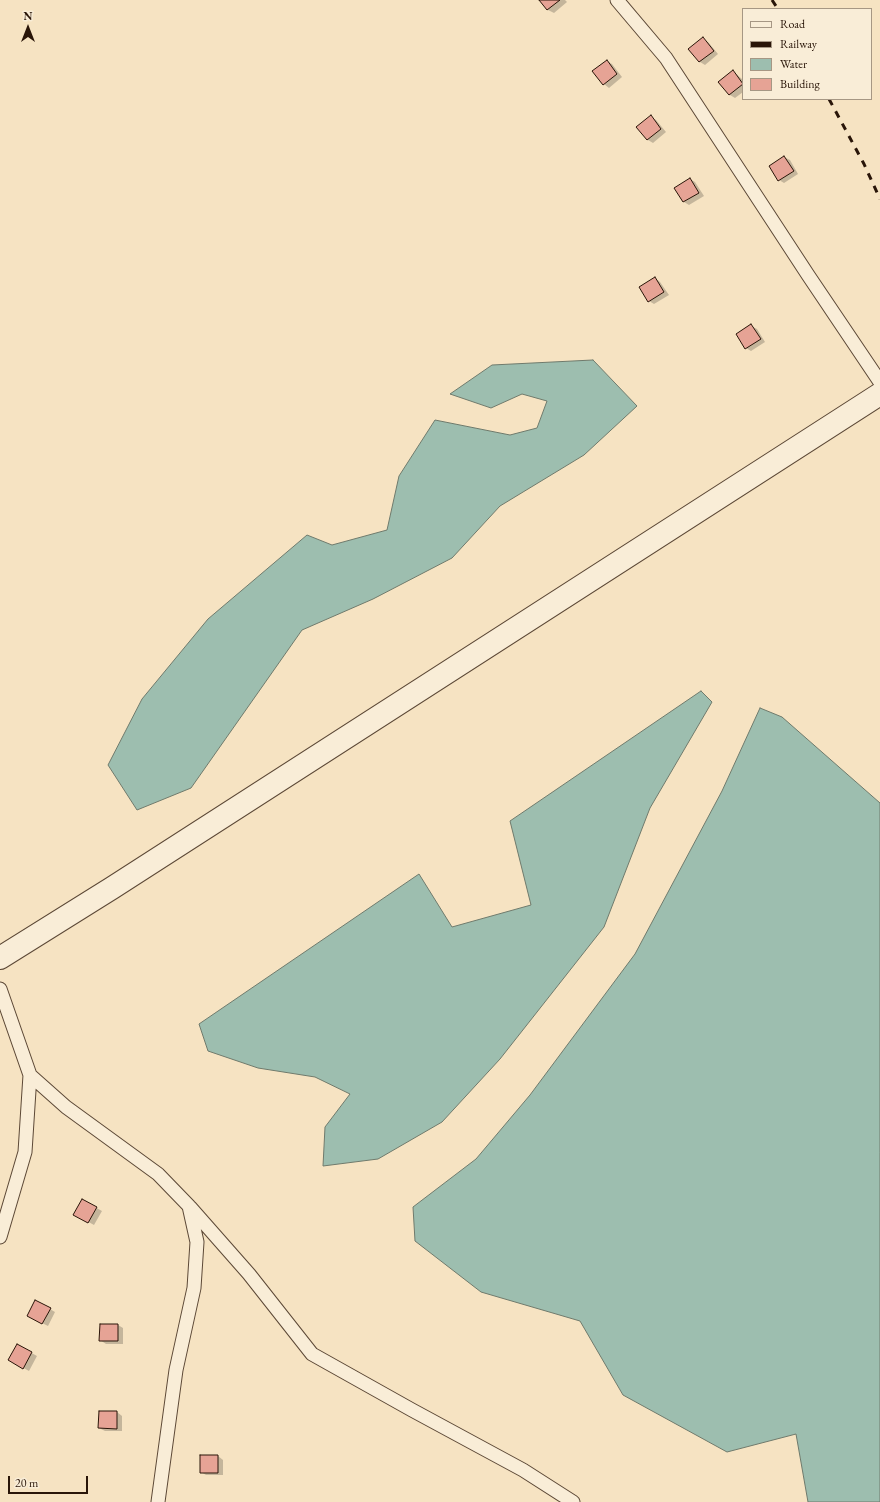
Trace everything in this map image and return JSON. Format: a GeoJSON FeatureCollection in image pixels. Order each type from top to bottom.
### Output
{"type":"FeatureCollection","features":[{"type":"Feature","properties":{"kind":"street"},"geometry":{"type":"LineString","coordinates":[[0,958],[119,884],[880,394]]}},
{"type":"Feature","properties":{"kind":"lane"},"geometry":{"type":"LineString","coordinates":[[617,0],[666,58],[880,382]]}},
{"type":"Feature","properties":{"kind":"lane"},"geometry":{"type":"LineString","coordinates":[[0,989],[30,1075],[25,1152],[0,1237]]}},
{"type":"Feature","properties":{"kind":"lane"},"geometry":{"type":"LineString","coordinates":[[30,1075],[66,1107],[158,1174],[189,1206],[249,1274],[312,1354],[523,1470],[573,1502]]}},
{"type":"Feature","properties":{"kind":"lane"},"geometry":{"type":"LineString","coordinates":[[158,1502],[176,1370],[194,1288],[197,1242],[189,1206]]}},
{"type":"Feature","properties":{"kind":"water"},"geometry":{"type":"Polygon","coordinates":[[[593,360],[637,406],[584,455],[500,506],[452,558],[373,599],[302,630],[191,788],[137,810],[108,765],[142,699],[208,619],[307,535],[332,545],[387,530],[399,476],[435,420],[510,435],[537,428],[547,401],[522,394],[491,408],[450,394],[492,365],[593,360]]]}},
{"type":"Feature","properties":{"kind":"water"},"geometry":{"type":"Polygon","coordinates":[[[701,691],[712,702],[650,808],[604,927],[500,1059],[442,1122],[378,1159],[323,1166],[325,1127],[350,1094],[315,1077],[258,1068],[208,1051],[199,1024],[419,874],[452,927],[531,905],[510,821],[701,691]]]}},
{"type":"Feature","properties":{"kind":"water"},"geometry":{"type":"Polygon","coordinates":[[[760,708],[782,717],[880,803],[880,1502],[808,1502],[796,1434],[727,1452],[623,1395],[580,1321],[481,1292],[415,1241],[413,1207],[476,1159],[530,1095],[635,954],[722,791],[760,708]]]}},
{"type":"Feature","properties":{"kind":"building"},"geometry":{"type":"Polygon","coordinates":[[[539,0],[560,0],[547,10],[539,0]]]}},
{"type":"Feature","properties":{"kind":"building"},"geometry":{"type":"Polygon","coordinates":[[[703,37],[714,51],[699,62],[688,49],[703,37]]]}},
{"type":"Feature","properties":{"kind":"building"},"geometry":{"type":"Polygon","coordinates":[[[607,60],[617,74],[603,85],[592,71],[607,60]]]}},
{"type":"Feature","properties":{"kind":"building"},"geometry":{"type":"Polygon","coordinates":[[[733,70],[742,85],[729,95],[718,82],[733,70]]]}},
{"type":"Feature","properties":{"kind":"building"},"geometry":{"type":"Polygon","coordinates":[[[651,115],[661,129],[647,140],[636,127],[651,115]]]}},
{"type":"Feature","properties":{"kind":"building"},"geometry":{"type":"Polygon","coordinates":[[[784,156],[794,171],[778,181],[769,166],[784,156]]]}},
{"type":"Feature","properties":{"kind":"building"},"geometry":{"type":"Polygon","coordinates":[[[690,178],[699,193],[683,202],[674,188],[690,178]]]}},
{"type":"Feature","properties":{"kind":"building"},"geometry":{"type":"Polygon","coordinates":[[[655,277],[664,292],[648,302],[639,287],[655,277]]]}},
{"type":"Feature","properties":{"kind":"building"},"geometry":{"type":"Polygon","coordinates":[[[751,324],[761,339],[745,349],[736,334],[751,324]]]}},
{"type":"Feature","properties":{"kind":"building"},"geometry":{"type":"Polygon","coordinates":[[[82,1199],[97,1207],[88,1223],[73,1215],[82,1199]]]}},
{"type":"Feature","properties":{"kind":"building"},"geometry":{"type":"Polygon","coordinates":[[[35,1300],[51,1308],[42,1324],[27,1316],[35,1300]]]}},
{"type":"Feature","properties":{"kind":"building"},"geometry":{"type":"Polygon","coordinates":[[[100,1324],[118,1324],[118,1341],[99,1341],[100,1324]]]}},
{"type":"Feature","properties":{"kind":"building"},"geometry":{"type":"Polygon","coordinates":[[[17,1344],[32,1352],[23,1369],[8,1360],[17,1344]]]}},
{"type":"Feature","properties":{"kind":"building"},"geometry":{"type":"Polygon","coordinates":[[[99,1411],[117,1411],[117,1429],[98,1428],[99,1411]]]}},
{"type":"Feature","properties":{"kind":"building"},"geometry":{"type":"Polygon","coordinates":[[[200,1455],[218,1455],[218,1473],[200,1473],[200,1455]]]}},
{"type":"Feature","properties":{"kind":"railway"},"geometry":{"type":"LineString","coordinates":[[772,0],[777,8]]}},
{"type":"Feature","properties":{"kind":"railway"},"geometry":{"type":"LineString","coordinates":[[830,100],[864,164],[880,199]]}}]}
